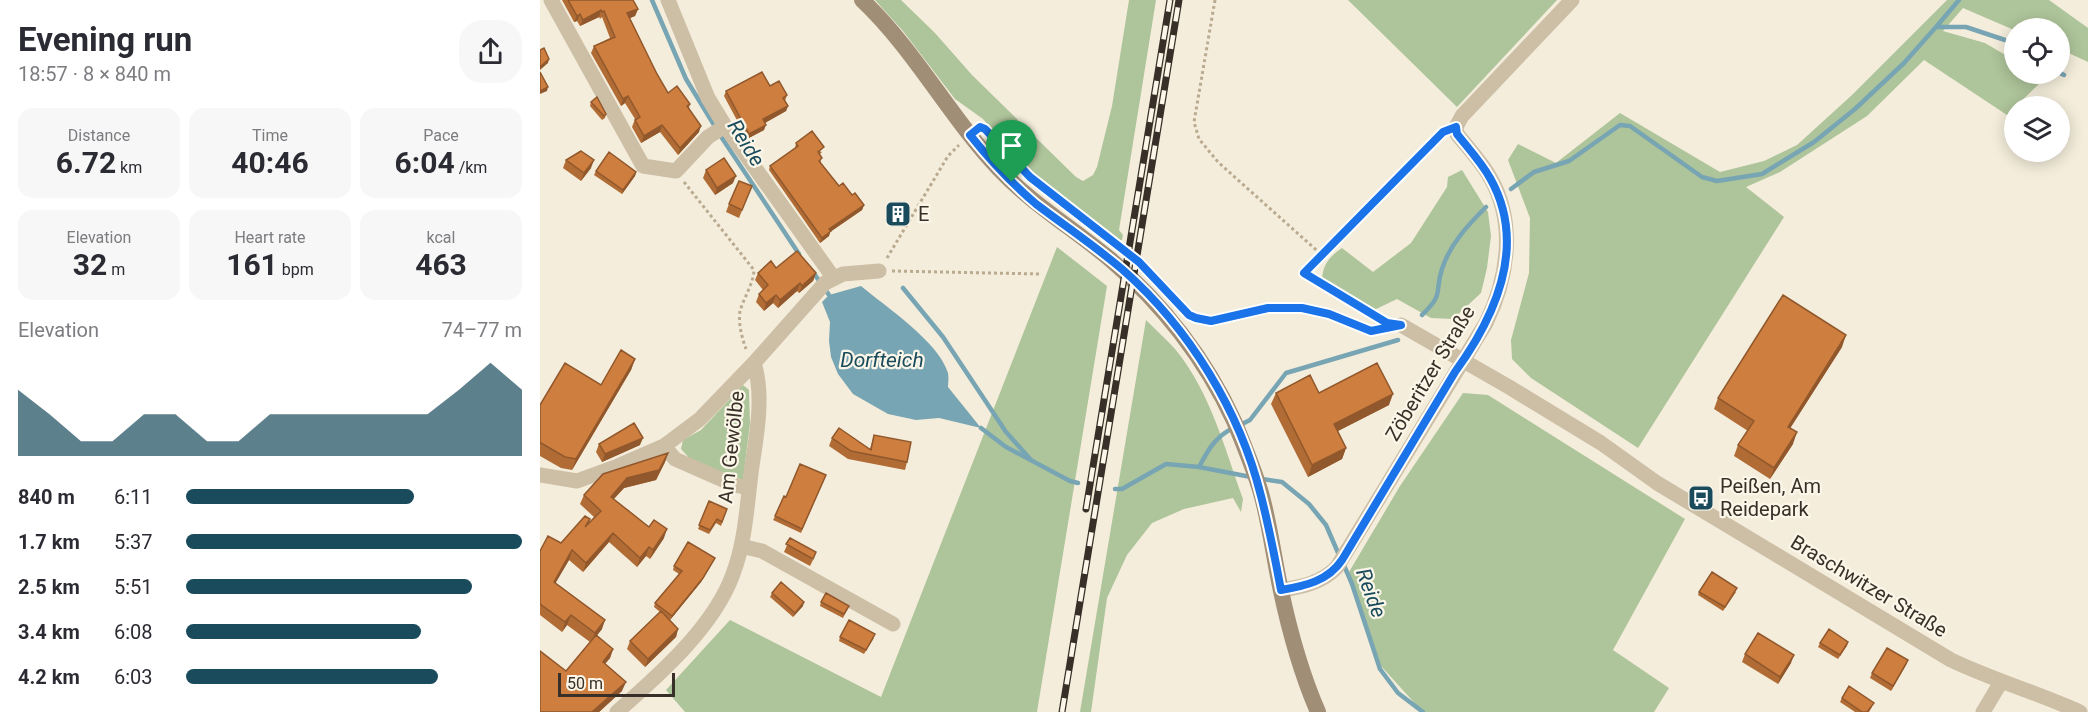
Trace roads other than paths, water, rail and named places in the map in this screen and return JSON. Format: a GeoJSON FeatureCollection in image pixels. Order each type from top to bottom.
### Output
{"type":"FeatureCollection","features":[{"type":"Feature","properties":{"kind":"main road"},"geometry":{"type":"LineString","coordinates":[[862,0],[918,63],[970,135],[1012,182],[1037,205],[1109,259],[1152,298],[1199,359],[1234,421],[1261,495],[1298,660],[1318,712]]}},
{"type":"Feature","properties":{"kind":"street"},"geometry":{"type":"LineString","coordinates":[[550,0],[643,166],[676,171],[718,130]]}},
{"type":"Feature","properties":{"kind":"street"},"geometry":{"type":"LineString","coordinates":[[668,0],[708,98],[718,130],[826,283]]}},
{"type":"Feature","properties":{"kind":"street","name":"Zöberitzer Straße"},"geometry":{"type":"LineString","coordinates":[[1281,590],[1311,584],[1324,578],[1337,567],[1481,332],[1499,293],[1505,264],[1506,230],[1503,211],[1491,179],[1457,134],[1456,127],[1462,116],[1572,0]]}},
{"type":"Feature","properties":{"kind":"street"},"geometry":{"type":"LineString","coordinates":[[540,475],[577,481],[664,446],[700,419],[826,283],[843,274],[879,271]]}},
{"type":"Feature","properties":{"kind":"street","name":"Braschwitzer Straße"},"geometry":{"type":"LineString","coordinates":[[1401,325],[1601,443],[1657,483],[1951,660],[2080,712]]}},
{"type":"Feature","properties":{"kind":"street","name":"Am Gewölbe"},"geometry":{"type":"LineString","coordinates":[[617,712],[656,678],[707,621],[722,599],[734,573],[741,546],[754,452],[759,378],[754,363]]}},
{"type":"Feature","properties":{"kind":"street"},"geometry":{"type":"LineString","coordinates":[[664,446],[675,459],[749,488]]}},
{"type":"Feature","properties":{"kind":"street"},"geometry":{"type":"LineString","coordinates":[[741,546],[762,551],[893,624]]}},
{"type":"Feature","properties":{"kind":"street"},"geometry":{"type":"LineString","coordinates":[[1983,712],[2001,682]]}},
{"type":"Feature","properties":{"kind":"water","name":"Dorfteich"},"geometry":{"type":"Polygon","coordinates":[[[861,286],[923,337],[934,349],[948,373],[948,387],[981,428],[939,418],[916,420],[888,414],[853,394],[838,374],[831,357],[830,322],[822,302],[829,295],[861,286]]]}},
{"type":"Feature","properties":{"kind":"waterway","name":"Reide"},"geometry":{"type":"LineString","coordinates":[[652,0],[686,79],[799,254]]}},
{"type":"Feature","properties":{"kind":"waterway"},"geometry":{"type":"LineString","coordinates":[[1936,27],[1959,0]]}},
{"type":"Feature","properties":{"kind":"waterway"},"geometry":{"type":"LineString","coordinates":[[1511,189],[1534,172],[1569,161],[1620,125],[1630,126],[1702,177],[1717,181],[1762,174],[1814,142],[1855,109],[1904,63],[1936,27],[1966,27],[2004,40]]}},
{"type":"Feature","properties":{"kind":"waterway"},"geometry":{"type":"LineString","coordinates":[[1422,315],[1434,302],[1438,293],[1442,269],[1450,251],[1466,228],[1486,207]]}},
{"type":"Feature","properties":{"kind":"waterway","name":"Reide"},"geometry":{"type":"LineString","coordinates":[[813,272],[829,295]]}},
{"type":"Feature","properties":{"kind":"waterway"},"geometry":{"type":"LineString","coordinates":[[903,288],[943,337],[1006,432],[1031,460]]}},
{"type":"Feature","properties":{"kind":"waterway"},"geometry":{"type":"LineString","coordinates":[[1240,425],[1250,420],[1286,373],[1398,340]]}},
{"type":"Feature","properties":{"kind":"waterway","name":"Reide"},"geometry":{"type":"LineString","coordinates":[[981,428],[1006,447],[1078,483]]}},
{"type":"Feature","properties":{"kind":"waterway"},"geometry":{"type":"LineString","coordinates":[[1199,467],[1217,440],[1233,428]]}},
{"type":"Feature","properties":{"kind":"waterway","name":"Reide"},"geometry":{"type":"LineString","coordinates":[[1115,489],[1122,489],[1166,464],[1199,467],[1251,477]]}},
{"type":"Feature","properties":{"kind":"waterway","name":"Reide"},"geometry":{"type":"LineString","coordinates":[[1262,479],[1282,482],[1309,504],[1326,525],[1339,555]]}},
{"type":"Feature","properties":{"kind":"waterway","name":"Reide"},"geometry":{"type":"LineString","coordinates":[[1343,563],[1380,669],[1398,693],[1423,712]]}},
{"type":"Feature","properties":{"kind":"railway"},"geometry":{"type":"LineString","coordinates":[[1086,509],[1170,0]]}},
{"type":"Feature","properties":{"kind":"railway"},"geometry":{"type":"LineString","coordinates":[[1062,712],[1179,0]]}},
{"type":"Feature","properties":{"kind":"place","name":"E"},"geometry":{"type":"Point","coordinates":[898,214]}},
{"type":"Feature","properties":{"kind":"place","name":"Peißen, Am Reidepark"},"geometry":{"type":"Point","coordinates":[1701,498]}}]}
